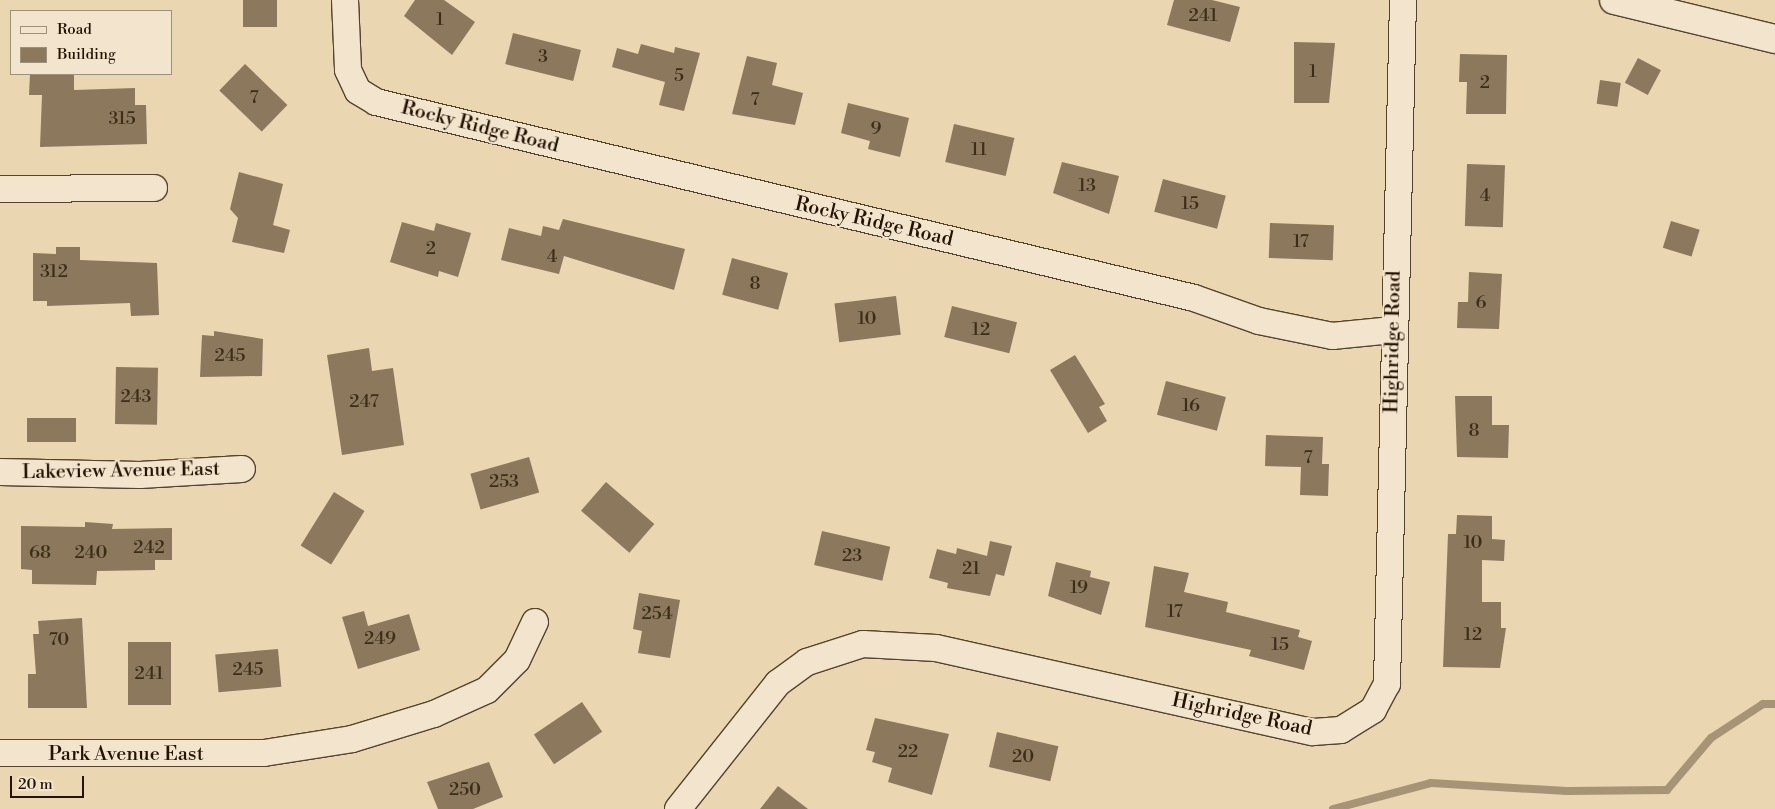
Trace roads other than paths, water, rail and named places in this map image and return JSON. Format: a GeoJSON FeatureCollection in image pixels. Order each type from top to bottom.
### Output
{"type":"FeatureCollection","features":[{"type":"Feature","properties":{"kind":"main road"},"geometry":{"type":"LineString","coordinates":[[1614,0],[1775,39]]}},
{"type":"Feature","properties":{"kind":"street","name":"Rocky Ridge Road"},"geometry":{"type":"LineString","coordinates":[[345,0],[348,70],[358,91],[376,102],[1194,298],[1259,321],[1332,336],[1393,330]]}},
{"type":"Feature","properties":{"kind":"street","name":"Highridge Road"},"geometry":{"type":"LineString","coordinates":[[678,809],[778,683],[816,658],[863,644],[936,648],[1313,732],[1341,730],[1373,710],[1387,684],[1393,330],[1404,0]]}},
{"type":"Feature","properties":{"kind":"street"},"geometry":{"type":"LineString","coordinates":[[0,189],[154,188]]}},
{"type":"Feature","properties":{"kind":"street","name":"Lakeview Avenue East"},"geometry":{"type":"LineString","coordinates":[[0,472],[140,475],[242,469]]}},
{"type":"Feature","properties":{"kind":"street","name":"Park Avenue East"},"geometry":{"type":"LineString","coordinates":[[0,753],[264,753],[352,739],[434,714],[487,690],[517,660],[535,622]]}},
{"type":"Feature","properties":{"kind":"waterway"},"geometry":{"type":"LineString","coordinates":[[1333,809],[1431,783],[1567,791],[1667,790],[1711,738],[1763,704],[1775,704]]}}]}
